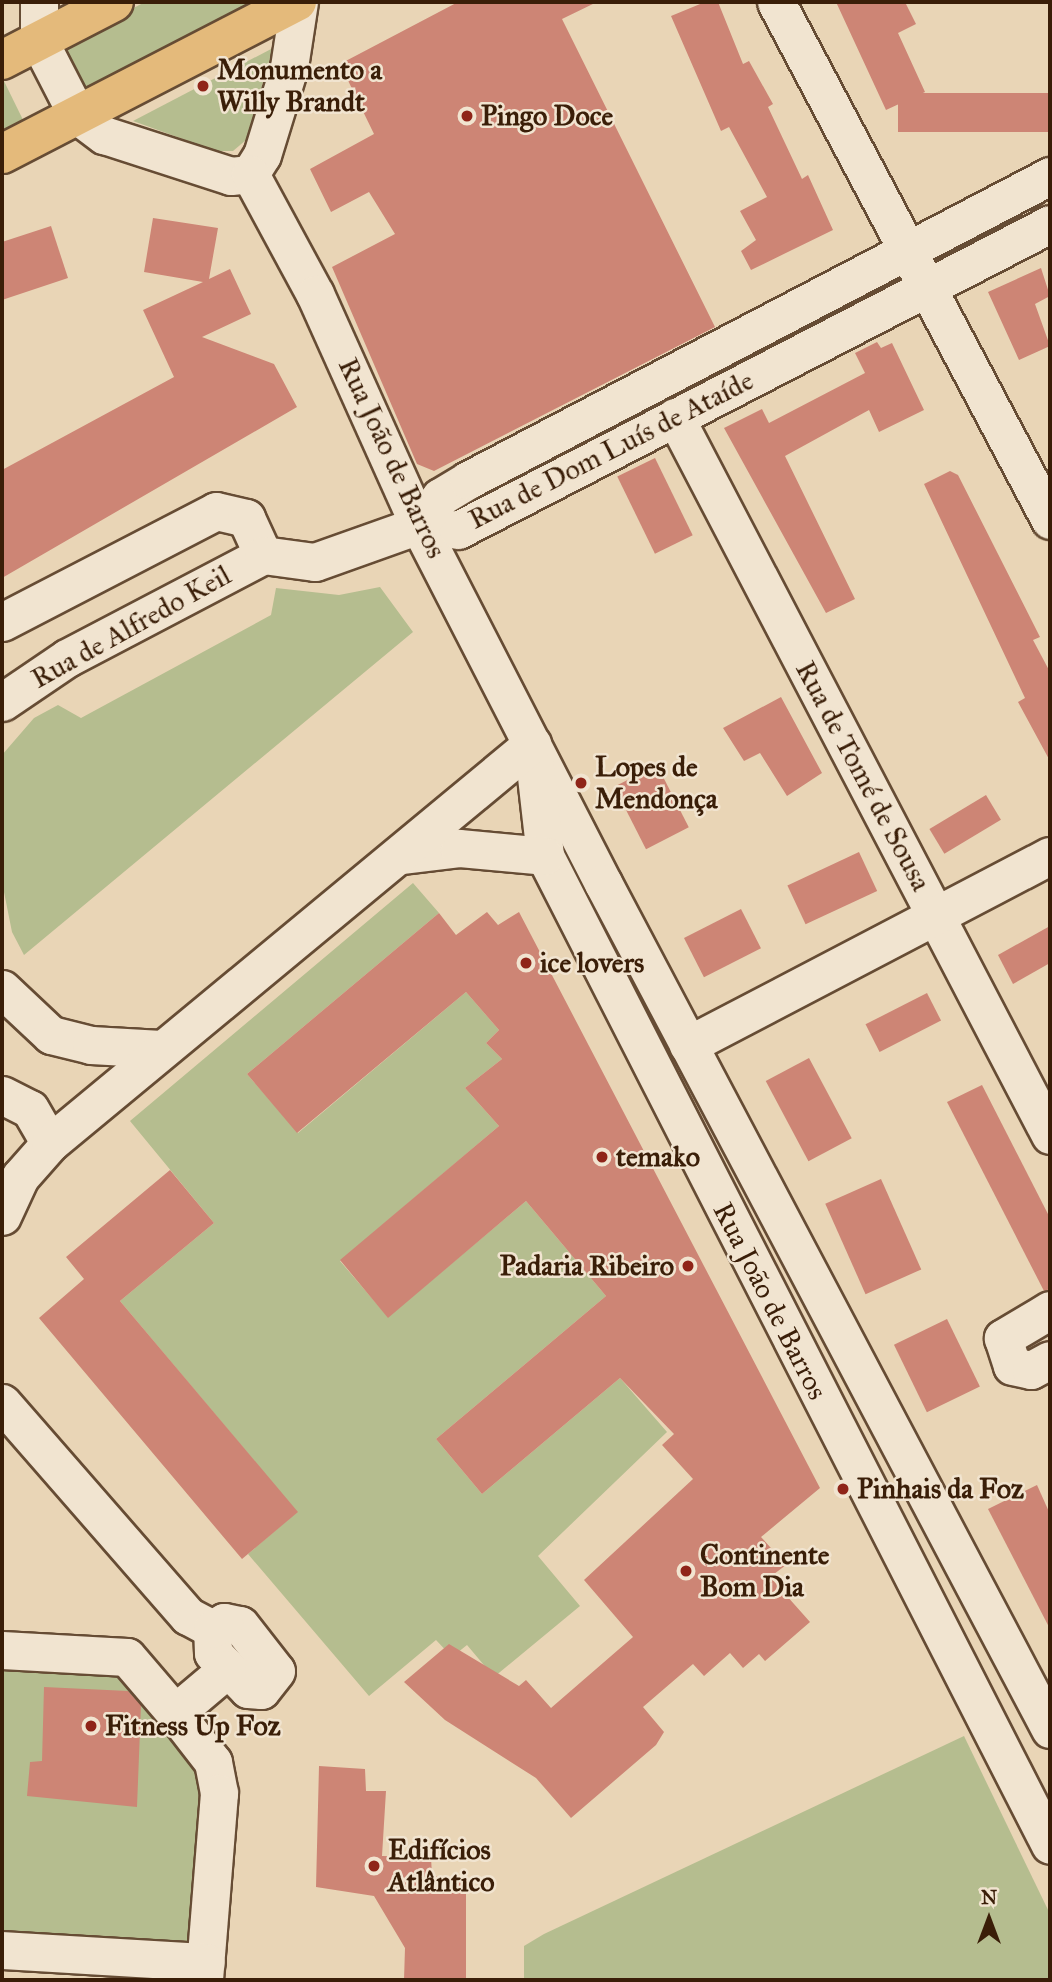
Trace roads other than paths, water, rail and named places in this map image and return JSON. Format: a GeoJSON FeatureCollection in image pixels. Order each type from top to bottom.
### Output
{"type":"FeatureCollection","features":[{"type":"Feature","properties":{"kind":"main road"},"geometry":{"type":"LineString","coordinates":[[2,60],[114,2]]}},
{"type":"Feature","properties":{"kind":"main road"},"geometry":{"type":"LineString","coordinates":[[2,154],[298,2]]}},
{"type":"Feature","properties":{"kind":"street"},"geometry":{"type":"LineString","coordinates":[[39,2],[39,41],[77,115],[116,140],[232,177],[250,174],[262,155],[289,67],[298,2]]}},
{"type":"Feature","properties":{"kind":"street"},"geometry":{"type":"LineString","coordinates":[[776,2],[1050,520]]}},
{"type":"Feature","properties":{"kind":"street","name":"Rua João de Barros"},"geometry":{"type":"LineString","coordinates":[[250,174],[335,334],[419,525],[688,1045],[1038,1694],[1050,1729]]}},
{"type":"Feature","properties":{"kind":"street","name":"Rua de Dom Luís de Ataíde"},"geometry":{"type":"LineString","coordinates":[[419,525],[453,488],[1050,176]]}},
{"type":"Feature","properties":{"kind":"street","name":"Rua de Dom Luís de Ataíde"},"geometry":{"type":"LineString","coordinates":[[419,525],[458,530],[1050,224]]}},
{"type":"Feature","properties":{"kind":"street","name":"Rua de Tomé de Sousa"},"geometry":{"type":"LineString","coordinates":[[676,417],[1050,1135]]}},
{"type":"Feature","properties":{"kind":"street","name":"Rua de Alfredo Keil"},"geometry":{"type":"LineString","coordinates":[[2,622],[216,511],[246,518],[263,555]]}},
{"type":"Feature","properties":{"kind":"street","name":"Rua de Alfredo Keil"},"geometry":{"type":"LineString","coordinates":[[2,702],[66,658],[263,555],[315,562],[419,525]]}},
{"type":"Feature","properties":{"kind":"street"},"geometry":{"type":"LineString","coordinates":[[2,1216],[20,1177],[50,1143],[161,1049],[403,855],[532,744]]}},
{"type":"Feature","properties":{"kind":"street","name":"Rua João de Barros"},"geometry":{"type":"LineString","coordinates":[[532,744],[545,856],[1050,1845]]}},
{"type":"Feature","properties":{"kind":"street"},"geometry":{"type":"LineString","coordinates":[[403,855],[459,848],[545,856]]}},
{"type":"Feature","properties":{"kind":"street"},"geometry":{"type":"LineString","coordinates":[[688,1045],[1050,856]]}},
{"type":"Feature","properties":{"kind":"street"},"geometry":{"type":"LineString","coordinates":[[2,989],[51,1035],[91,1045],[161,1049]]}},
{"type":"Feature","properties":{"kind":"street"},"geometry":{"type":"LineString","coordinates":[[2,1095],[30,1109],[50,1143]]}},
{"type":"Feature","properties":{"kind":"street"},"geometry":{"type":"LineString","coordinates":[[1050,1310],[1003,1338],[1012,1366],[1031,1370],[1050,1360]]}},
{"type":"Feature","properties":{"kind":"street"},"geometry":{"type":"LineString","coordinates":[[2,1403],[188,1616],[212,1629]]}},
{"type":"Feature","properties":{"kind":"street"},"geometry":{"type":"LineString","coordinates":[[224,1622],[240,1625],[276,1671],[261,1690],[248,1689],[213,1653],[212,1629],[224,1622]]}},
{"type":"Feature","properties":{"kind":"street"},"geometry":{"type":"LineString","coordinates":[[2,1650],[127,1657],[176,1713],[213,1762],[219,1793],[205,1971],[2,1950]]}},
{"type":"Feature","properties":{"kind":"street"},"geometry":{"type":"LineString","coordinates":[[176,1713],[227,1669]]}},
{"type":"Feature","properties":{"kind":"street"},"geometry":{"type":"LineString","coordinates":[[984,1720],[1009,1735],[1050,1746]]}},
{"type":"Feature","properties":{"kind":"place","name":"Monumento a Willy Brandt"},"geometry":{"type":"Point","coordinates":[203,86]}},
{"type":"Feature","properties":{"kind":"place","name":"Pingo Doce"},"geometry":{"type":"Point","coordinates":[467,116]}},
{"type":"Feature","properties":{"kind":"place","name":"Lopes de Mendonça"},"geometry":{"type":"Point","coordinates":[581,783]}},
{"type":"Feature","properties":{"kind":"place","name":"ice lovers"},"geometry":{"type":"Point","coordinates":[526,963]}},
{"type":"Feature","properties":{"kind":"place","name":"temako"},"geometry":{"type":"Point","coordinates":[602,1157]}},
{"type":"Feature","properties":{"kind":"place","name":"Padaria Ribeiro"},"geometry":{"type":"Point","coordinates":[688,1266]}},
{"type":"Feature","properties":{"kind":"place","name":"Pinhais da Foz"},"geometry":{"type":"Point","coordinates":[843,1489]}},
{"type":"Feature","properties":{"kind":"place","name":"Continente Bom Dia"},"geometry":{"type":"Point","coordinates":[686,1571]}},
{"type":"Feature","properties":{"kind":"place","name":"Fitness Up Foz"},"geometry":{"type":"Point","coordinates":[91,1726]}},
{"type":"Feature","properties":{"kind":"place","name":"Edifícios Atlântico"},"geometry":{"type":"Point","coordinates":[374,1866]}}]}
